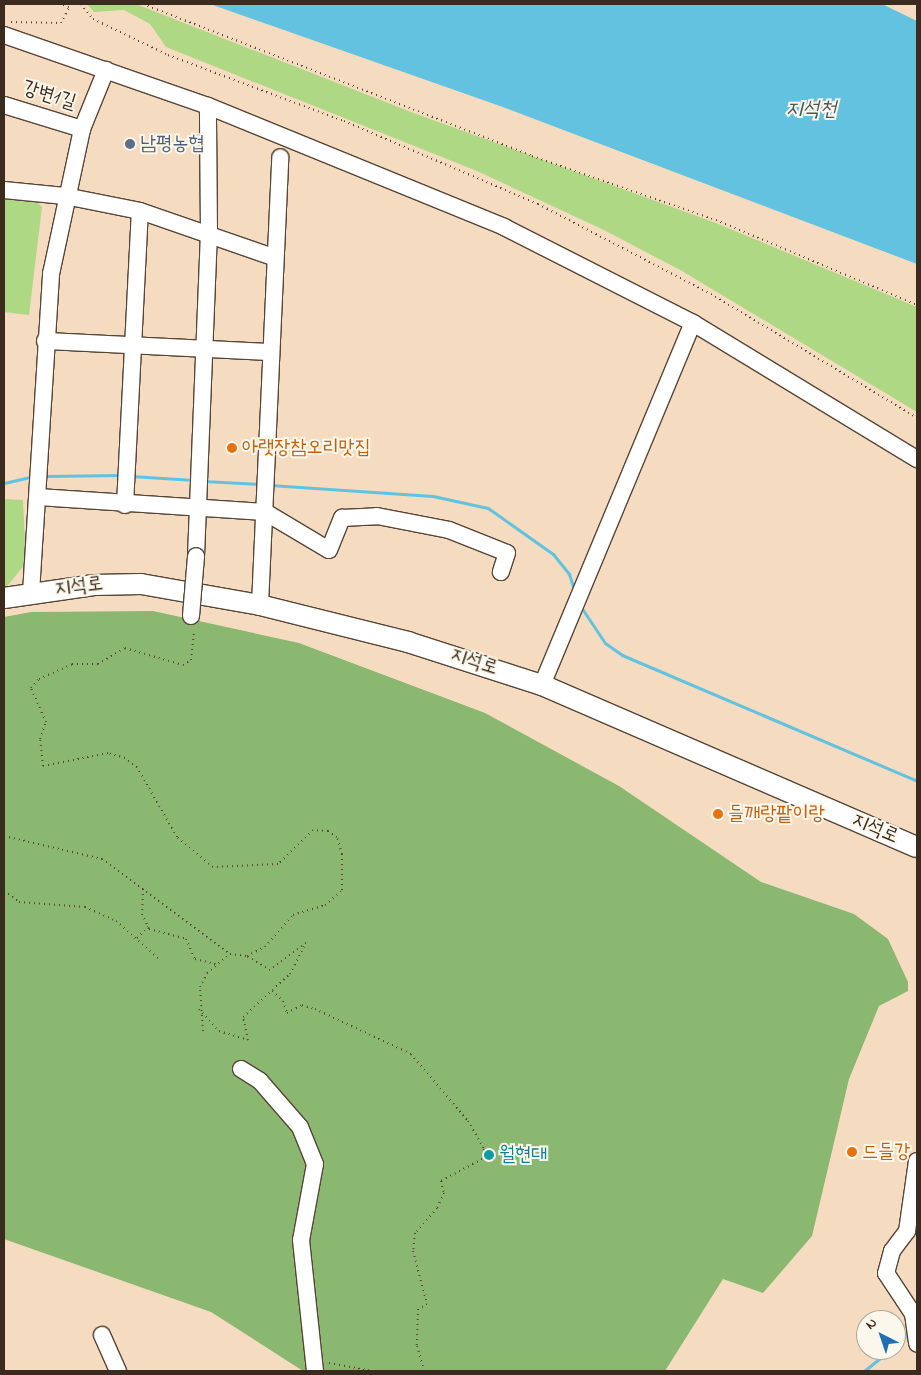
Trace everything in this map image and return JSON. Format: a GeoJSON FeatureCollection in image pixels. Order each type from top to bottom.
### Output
{"type":"FeatureCollection","features":[{"type":"Feature","properties":{"kind":"main road","name":"지석로"},"geometry":{"type":"LineString","coordinates":[[4,598],[31,593],[141,584],[260,605],[456,655],[542,685],[917,847]]}},
{"type":"Feature","properties":{"kind":"street"},"geometry":{"type":"LineString","coordinates":[[4,35],[208,106],[424,191],[693,323],[917,459]]}},
{"type":"Feature","properties":{"kind":"street"},"geometry":{"type":"LineString","coordinates":[[31,593],[38,497],[37,460],[45,341],[65,196],[82,128],[106,70]]}},
{"type":"Feature","properties":{"kind":"street","name":"강변1길"},"geometry":{"type":"LineString","coordinates":[[4,104],[82,128]]}},
{"type":"Feature","properties":{"kind":"street"},"geometry":{"type":"LineString","coordinates":[[193,622],[209,233],[208,106]]}},
{"type":"Feature","properties":{"kind":"street"},"geometry":{"type":"LineString","coordinates":[[260,605],[271,352],[273,257],[280,157]]}},
{"type":"Feature","properties":{"kind":"street"},"geometry":{"type":"LineString","coordinates":[[4,190],[65,196],[140,211],[209,233],[273,257]]}},
{"type":"Feature","properties":{"kind":"street"},"geometry":{"type":"LineString","coordinates":[[126,498],[130,459],[133,347],[140,211]]}},
{"type":"Feature","properties":{"kind":"street"},"geometry":{"type":"LineString","coordinates":[[542,685],[693,323]]}},
{"type":"Feature","properties":{"kind":"street"},"geometry":{"type":"LineString","coordinates":[[45,341],[133,347],[271,352]]}},
{"type":"Feature","properties":{"kind":"street"},"geometry":{"type":"LineString","coordinates":[[38,497],[126,498],[264,506],[329,550],[342,518],[377,516],[449,530],[507,553],[501,572]]}},
{"type":"Feature","properties":{"kind":"street"},"geometry":{"type":"LineString","coordinates":[[241,1068],[260,1081],[300,1126],[315,1164],[301,1240],[315,1371]]}},
{"type":"Feature","properties":{"kind":"street"},"geometry":{"type":"LineString","coordinates":[[917,1161],[908,1231],[892,1250],[886,1273],[913,1314],[917,1344]]}},
{"type":"Feature","properties":{"kind":"street"},"geometry":{"type":"LineString","coordinates":[[102,1335],[118,1371]]}},
{"type":"Feature","properties":{"kind":"path"},"geometry":{"type":"LineString","coordinates":[[4,22],[61,23],[69,7],[61,4]]}},
{"type":"Feature","properties":{"kind":"path"},"geometry":{"type":"LineString","coordinates":[[81,4],[93,19],[168,55],[344,121],[538,204],[711,294],[917,418]]}},
{"type":"Feature","properties":{"kind":"path"},"geometry":{"type":"LineString","coordinates":[[143,4],[532,156],[725,223],[917,305]]}},
{"type":"Feature","properties":{"kind":"path"},"geometry":{"type":"LineString","coordinates":[[193,622],[191,660],[183,665],[125,648],[98,664],[72,664],[39,680],[31,688],[46,722],[38,757],[43,766],[108,753],[125,758],[137,767],[177,837],[213,867],[278,864],[313,830],[337,837],[342,890],[325,905],[293,916],[265,947],[246,956]]}},
{"type":"Feature","properties":{"kind":"path"},"geometry":{"type":"LineString","coordinates":[[4,836],[102,859],[230,954],[246,956],[270,970],[306,943],[290,974],[243,1017],[248,1040],[244,1041],[219,1032],[199,1009]]}},
{"type":"Feature","properties":{"kind":"path"},"geometry":{"type":"LineString","coordinates":[[143,889],[142,914],[148,927],[186,939],[195,960],[215,964]]}},
{"type":"Feature","properties":{"kind":"path"},"geometry":{"type":"LineString","coordinates":[[4,891],[19,902],[85,907],[116,921],[158,958]]}},
{"type":"Feature","properties":{"kind":"path"},"geometry":{"type":"LineString","coordinates":[[137,938],[148,927]]}},
{"type":"Feature","properties":{"kind":"path"},"geometry":{"type":"LineString","coordinates":[[203,1031],[199,1009],[200,987],[215,964],[230,954]]}},
{"type":"Feature","properties":{"kind":"path"},"geometry":{"type":"LineString","coordinates":[[272,991],[283,1001],[287,1014],[302,1005],[314,1008],[411,1054],[468,1121],[484,1149],[482,1159],[441,1181],[444,1193],[437,1208],[415,1233],[414,1251],[427,1304],[418,1309],[417,1346],[424,1371]]}},
{"type":"Feature","properties":{"kind":"path"},"geometry":{"type":"LineString","coordinates":[[313,1354],[333,1365],[372,1371]]}},
{"type":"Feature","properties":{"kind":"green space"},"geometry":{"type":"Polygon","coordinates":[[[87,4],[136,4],[411,112],[716,223],[917,307],[917,412],[682,271],[604,230],[477,171],[166,47],[150,24],[124,10],[94,12],[87,4]]]}},
{"type":"Feature","properties":{"kind":"green space"},"geometry":{"type":"Polygon","coordinates":[[[4,198],[34,199],[42,207],[29,315],[4,312],[4,198]]]}},
{"type":"Feature","properties":{"kind":"green space"},"geometry":{"type":"Polygon","coordinates":[[[4,499],[23,500],[26,563],[4,590],[4,499]]]}},
{"type":"Feature","properties":{"kind":"green space"},"geometry":{"type":"Polygon","coordinates":[[[153,611],[299,643],[485,713],[619,786],[761,882],[854,914],[888,939],[908,982],[908,991],[879,1006],[849,1079],[812,1236],[763,1293],[723,1279],[665,1371],[303,1371],[211,1312],[4,1239],[4,617],[31,612],[153,611]]]}},
{"type":"Feature","properties":{"kind":"water","name":"지석천"},"geometry":{"type":"Polygon","coordinates":[[[210,4],[882,4],[917,21],[917,264],[500,106],[210,4]]]}},
{"type":"Feature","properties":{"kind":"waterway"},"geometry":{"type":"LineString","coordinates":[[43,476],[122,475]]}},
{"type":"Feature","properties":{"kind":"waterway"},"geometry":{"type":"LineString","coordinates":[[4,483],[34,476]]}},
{"type":"Feature","properties":{"kind":"waterway"},"geometry":{"type":"LineString","coordinates":[[131,476],[194,480]]}},
{"type":"Feature","properties":{"kind":"waterway"},"geometry":{"type":"LineString","coordinates":[[203,481],[261,484]]}},
{"type":"Feature","properties":{"kind":"waterway"},"geometry":{"type":"LineString","coordinates":[[270,485],[433,496],[488,508],[553,554],[569,574],[575,592]]}},
{"type":"Feature","properties":{"kind":"waterway"},"geometry":{"type":"LineString","coordinates":[[581,607],[605,643],[622,655],[917,781]]}},
{"type":"Feature","properties":{"kind":"waterway"},"geometry":{"type":"LineString","coordinates":[[864,1371],[878,1360]]}},
{"type":"Feature","properties":{"kind":"place","name":"남평농협"},"geometry":{"type":"Point","coordinates":[130,144]}},
{"type":"Feature","properties":{"kind":"place","name":"아랫장참오리맛집"},"geometry":{"type":"Point","coordinates":[232,448]}},
{"type":"Feature","properties":{"kind":"place","name":"들깨랑팥이랑"},"geometry":{"type":"Point","coordinates":[718,814]}},
{"type":"Feature","properties":{"kind":"place","name":"드들강"},"geometry":{"type":"Point","coordinates":[852,1152]}},
{"type":"Feature","properties":{"kind":"place","name":"월현대"},"geometry":{"type":"Point","coordinates":[489,1155]}}]}
